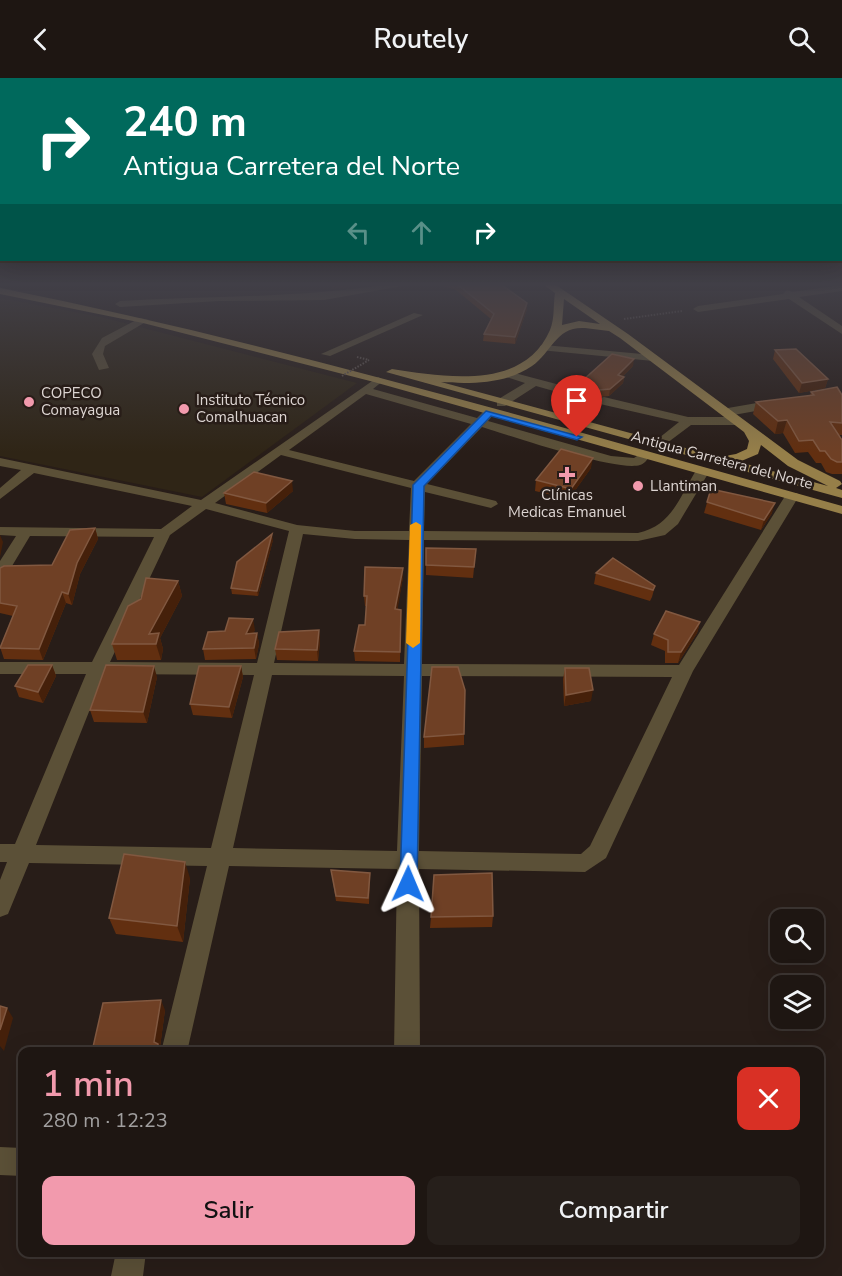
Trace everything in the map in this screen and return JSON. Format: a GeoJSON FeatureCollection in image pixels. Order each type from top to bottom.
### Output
{"type":"FeatureCollection","features":[{"type":"Feature","properties":{"kind":"main road","name":"Antigua Carretera del Norte"},"geometry":{"type":"LineString","coordinates":[[226,341],[378,380],[489,413],[842,510]]}},
{"type":"Feature","properties":{"kind":"main road"},"geometry":{"type":"LineString","coordinates":[[392,372],[436,380],[457,381],[507,374],[519,370],[549,341]]}},
{"type":"Feature","properties":{"kind":"main road"},"geometry":{"type":"LineString","coordinates":[[630,341],[793,463],[840,487]]}},
{"type":"Feature","properties":{"kind":"main road"},"geometry":{"type":"LineString","coordinates":[[320,353],[342,358]]}},
{"type":"Feature","properties":{"kind":"main road","name":"Antigua Carretera del Norte"},"geometry":{"type":"LineString","coordinates":[[371,363],[392,372],[501,403],[718,461],[840,487]]}},
{"type":"Feature","properties":{"kind":"main road"},"geometry":{"type":"LineString","coordinates":[[676,464],[739,458],[753,451],[755,441],[743,424]]}},
{"type":"Feature","properties":{"kind":"street"},"geometry":{"type":"LineString","coordinates":[[104,368],[97,356],[98,348],[105,341]]}},
{"type":"Feature","properties":{"kind":"street"},"geometry":{"type":"LineString","coordinates":[[320,353],[351,341]]}},
{"type":"Feature","properties":{"kind":"street"},"geometry":{"type":"LineString","coordinates":[[543,348],[653,358]]}},
{"type":"Feature","properties":{"kind":"street"},"geometry":{"type":"LineString","coordinates":[[507,374],[575,393]]}},
{"type":"Feature","properties":{"kind":"street"},"geometry":{"type":"LineString","coordinates":[[0,907],[11,853],[164,533],[378,380]]}},
{"type":"Feature","properties":{"kind":"street"},"geometry":{"type":"LineString","coordinates":[[501,403],[534,382]]}},
{"type":"Feature","properties":{"kind":"street"},"geometry":{"type":"LineString","coordinates":[[364,390],[610,460],[638,462],[643,456]]}},
{"type":"Feature","properties":{"kind":"street"},"geometry":{"type":"LineString","coordinates":[[728,412],[796,400]]}},
{"type":"Feature","properties":{"kind":"street"},"geometry":{"type":"LineString","coordinates":[[604,401],[688,421],[743,424]]}},
{"type":"Feature","properties":{"kind":"street"},"geometry":{"type":"LineString","coordinates":[[407,1047],[408,860],[418,485],[489,413]]}},
{"type":"Feature","properties":{"kind":"street"},"geometry":{"type":"LineString","coordinates":[[659,445],[688,421]]}},
{"type":"Feature","properties":{"kind":"street"},"geometry":{"type":"LineString","coordinates":[[279,451],[491,504]]}},
{"type":"Feature","properties":{"kind":"street"},"geometry":{"type":"LineString","coordinates":[[0,462],[206,505],[297,529],[355,535],[638,537],[660,532],[673,521],[702,472]]}},
{"type":"Feature","properties":{"kind":"street"},"geometry":{"type":"LineString","coordinates":[[0,495],[31,469]]}},
{"type":"Feature","properties":{"kind":"street"},"geometry":{"type":"LineString","coordinates":[[11,853],[585,864],[598,852],[684,671],[792,496]]}},
{"type":"Feature","properties":{"kind":"street"},"geometry":{"type":"LineString","coordinates":[[175,1047],[297,529]]}},
{"type":"Feature","properties":{"kind":"street"},"geometry":{"type":"LineString","coordinates":[[0,531],[164,533]]}},
{"type":"Feature","properties":{"kind":"street"},"geometry":{"type":"LineString","coordinates":[[0,573],[26,531]]}},
{"type":"Feature","properties":{"kind":"street"},"geometry":{"type":"LineString","coordinates":[[0,668],[684,671]]}},
{"type":"Feature","properties":{"kind":"street"},"geometry":{"type":"LineString","coordinates":[[0,1161],[18,1162]]}},
{"type":"Feature","properties":{"kind":"street"},"geometry":{"type":"LineString","coordinates":[[127,1276],[130,1257]]}},
{"type":"Feature","properties":{"kind":"path"},"geometry":{"type":"LineString","coordinates":[[342,376],[371,363]]}},
{"type":"Feature","properties":{"kind":"shaded area","name":"Instituto Técnico Comalhuacan"},"geometry":{"type":"Polygon","coordinates":[[[0,341],[194,341],[357,383],[202,497],[0,456],[0,341]]]}},
{"type":"Feature","properties":{"kind":"building"},"geometry":{"type":"Polygon","coordinates":[[[796,349],[828,379],[802,383],[775,350],[796,349]]]}},
{"type":"Feature","properties":{"kind":"building"},"geometry":{"type":"Polygon","coordinates":[[[612,354],[634,359],[618,375],[624,377],[610,389],[599,390],[600,399],[587,410],[557,403],[570,391],[577,392],[583,388],[581,382],[612,354]]]}},
{"type":"Feature","properties":{"kind":"building"},"geometry":{"type":"Polygon","coordinates":[[[837,387],[842,395],[842,423],[830,422],[842,440],[842,462],[831,459],[825,451],[820,451],[813,440],[799,441],[787,420],[778,421],[756,402],[814,395],[811,392],[837,387]]]}},
{"type":"Feature","properties":{"kind":"building","name":"Clínicas Medicas Emanuel"},"geometry":{"type":"Polygon","coordinates":[[[561,449],[593,458],[571,489],[536,480],[561,449]]]}},
{"type":"Feature","properties":{"kind":"building"},"geometry":{"type":"Polygon","coordinates":[[[254,472],[292,481],[266,503],[224,493],[254,472]]]}},
{"type":"Feature","properties":{"kind":"building"},"geometry":{"type":"Polygon","coordinates":[[[711,489],[775,503],[764,520],[707,502],[711,489]]]}},
{"type":"Feature","properties":{"kind":"building"},"geometry":{"type":"Polygon","coordinates":[[[95,528],[77,563],[68,594],[62,592],[39,649],[0,648],[17,606],[0,603],[0,568],[52,565],[70,530],[95,528]]]}},
{"type":"Feature","properties":{"kind":"building"},"geometry":{"type":"Polygon","coordinates":[[[272,534],[257,591],[231,588],[237,562],[272,534]]]}},
{"type":"Feature","properties":{"kind":"building"},"geometry":{"type":"Polygon","coordinates":[[[426,548],[476,549],[474,567],[426,565],[426,548]]]}},
{"type":"Feature","properties":{"kind":"building"},"geometry":{"type":"Polygon","coordinates":[[[613,558],[655,586],[653,590],[596,573],[613,558]]]}},
{"type":"Feature","properties":{"kind":"building"},"geometry":{"type":"Polygon","coordinates":[[[365,567],[403,568],[395,609],[401,610],[400,652],[354,651],[359,625],[365,625],[367,596],[364,596],[365,567]]]}},
{"type":"Feature","properties":{"kind":"building"},"geometry":{"type":"Polygon","coordinates":[[[146,578],[178,581],[149,634],[159,633],[156,644],[112,644],[128,606],[141,599],[146,578]]]}},
{"type":"Feature","properties":{"kind":"building"},"geometry":{"type":"Polygon","coordinates":[[[666,611],[700,622],[681,652],[668,652],[668,640],[654,634],[666,611]]]}},
{"type":"Feature","properties":{"kind":"building"},"geometry":{"type":"Polygon","coordinates":[[[229,618],[253,619],[246,634],[257,633],[254,648],[203,649],[208,632],[225,631],[229,618]]]}},
{"type":"Feature","properties":{"kind":"building"},"geometry":{"type":"Polygon","coordinates":[[[319,630],[317,650],[275,649],[279,632],[319,630]]]}},
{"type":"Feature","properties":{"kind":"building"},"geometry":{"type":"Polygon","coordinates":[[[28,665],[52,665],[38,692],[15,686],[28,665]]]}},
{"type":"Feature","properties":{"kind":"building"},"geometry":{"type":"Polygon","coordinates":[[[106,665],[154,666],[143,712],[90,710],[106,665]]]}},
{"type":"Feature","properties":{"kind":"building"},"geometry":{"type":"Polygon","coordinates":[[[199,666],[241,666],[229,707],[190,704],[199,666]]]}},
{"type":"Feature","properties":{"kind":"building"},"geometry":{"type":"Polygon","coordinates":[[[432,667],[458,667],[465,690],[464,734],[424,737],[432,667]]]}},
{"type":"Feature","properties":{"kind":"building"},"geometry":{"type":"Polygon","coordinates":[[[565,668],[589,668],[593,690],[566,695],[565,668]]]}},
{"type":"Feature","properties":{"kind":"building"},"geometry":{"type":"Polygon","coordinates":[[[124,854],[185,862],[177,926],[109,918],[124,854]]]}},
{"type":"Feature","properties":{"kind":"building"},"geometry":{"type":"Polygon","coordinates":[[[331,870],[370,873],[368,898],[336,896],[331,870]]]}},
{"type":"Feature","properties":{"kind":"building"},"geometry":{"type":"Polygon","coordinates":[[[492,873],[493,916],[431,917],[434,875],[492,873]]]}},
{"type":"Feature","properties":{"kind":"building"},"geometry":{"type":"Polygon","coordinates":[[[161,1000],[154,1042],[158,1044],[158,1047],[93,1047],[103,1003],[161,1000]]]}},
{"type":"Feature","properties":{"kind":"building"},"geometry":{"type":"Polygon","coordinates":[[[0,1006],[7,1008],[0,1030],[0,1006]]]}},
{"type":"Feature","properties":{"kind":"slow traffic"},"geometry":{"type":"LineString","coordinates":[[413,643],[416,525]]}},
{"type":"Feature","properties":{"kind":"place","name":"COPECO Comayagua"},"geometry":{"type":"Point","coordinates":[29,402]}},
{"type":"Feature","properties":{"kind":"place","name":"Instituto Técnico Comalhuacan"},"geometry":{"type":"Point","coordinates":[184,409]}},
{"type":"Feature","properties":{"kind":"place","name":"Clínicas Medicas Emanuel"},"geometry":{"type":"Point","coordinates":[567,475]}},
{"type":"Feature","properties":{"kind":"place","name":"Llantiman"},"geometry":{"type":"Point","coordinates":[638,486]}},
{"type":"Feature","properties":{"kind":"route"},"geometry":{"type":"LineString","coordinates":[[408,884],[418,485],[489,413],[577,437]]}}]}
